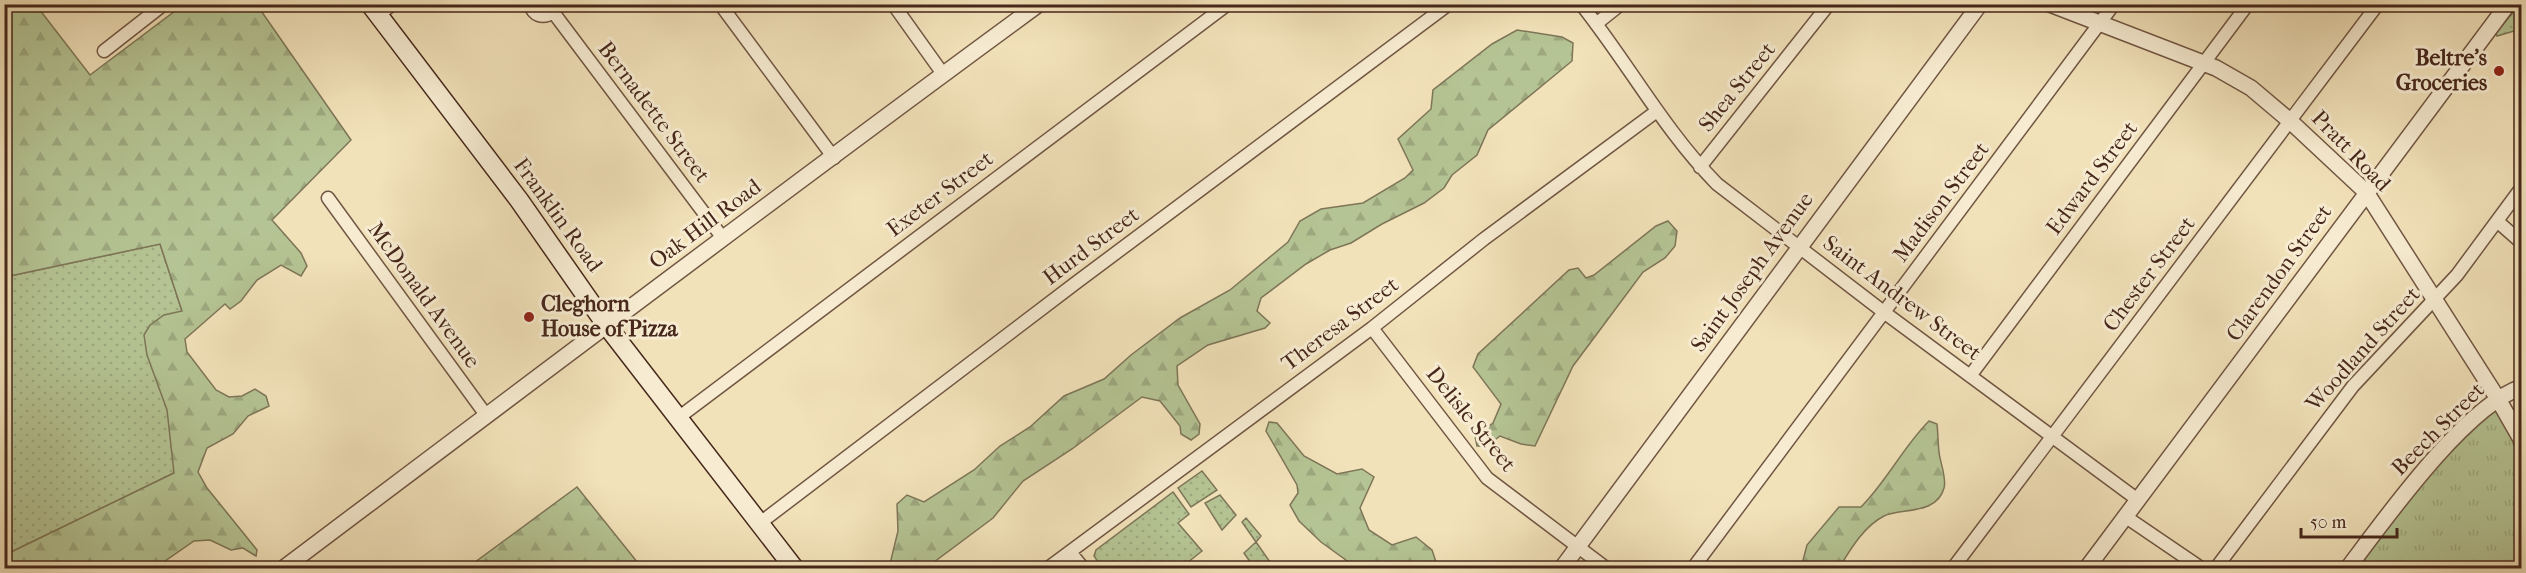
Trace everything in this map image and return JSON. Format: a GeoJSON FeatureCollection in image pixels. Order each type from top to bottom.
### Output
{"type":"FeatureCollection","features":[{"type":"Feature","properties":{"kind":"main road","name":"Franklin Road"},"geometry":{"type":"LineString","coordinates":[[374,10],[519,200],[607,326],[794,568]]}},
{"type":"Feature","properties":{"kind":"street"},"geometry":{"type":"LineString","coordinates":[[104,51],[164,4]]}},
{"type":"Feature","properties":{"kind":"street"},"geometry":{"type":"LineString","coordinates":[[374,10],[393,4]]}},
{"type":"Feature","properties":{"kind":"street","name":"Bernadette Street"},"geometry":{"type":"LineString","coordinates":[[530,4],[532,11],[538,15],[546,16],[555,8],[723,237]]}},
{"type":"Feature","properties":{"kind":"street"},"geometry":{"type":"LineString","coordinates":[[720,4],[834,158]]}},
{"type":"Feature","properties":{"kind":"street"},"geometry":{"type":"LineString","coordinates":[[893,4],[943,74]]}},
{"type":"Feature","properties":{"kind":"street","name":"Oak Hill Road"},"geometry":{"type":"LineString","coordinates":[[284,568],[723,237],[834,158],[1039,4]]}},
{"type":"Feature","properties":{"kind":"street","name":"Exeter Street"},"geometry":{"type":"LineString","coordinates":[[678,418],[1228,4]]}},
{"type":"Feature","properties":{"kind":"street","name":"Hurd Street"},"geometry":{"type":"LineString","coordinates":[[760,523],[1449,4]]}},
{"type":"Feature","properties":{"kind":"street","name":"Saint Andrew Street"},"geometry":{"type":"LineString","coordinates":[[1581,4],[1657,111],[1700,167],[1717,184],[1885,313],[2138,500]]}},
{"type":"Feature","properties":{"kind":"street"},"geometry":{"type":"LineString","coordinates":[[1596,24],[1621,4]]}},
{"type":"Feature","properties":{"kind":"street","name":"Shea Street"},"geometry":{"type":"LineString","coordinates":[[1700,167],[1829,4]]}},
{"type":"Feature","properties":{"kind":"street","name":"Saint Joseph Avenue"},"geometry":{"type":"LineString","coordinates":[[1562,568],[1980,4]]}},
{"type":"Feature","properties":{"kind":"street","name":"Pratt Road"},"geometry":{"type":"LineString","coordinates":[[2050,4],[2204,63],[2240,80],[2290,121],[2366,192],[2498,399],[2522,441]]}},
{"type":"Feature","properties":{"kind":"street","name":"Madison Street"},"geometry":{"type":"LineString","coordinates":[[1693,568],[2114,4]]}},
{"type":"Feature","properties":{"kind":"street","name":"Edward Street"},"geometry":{"type":"LineString","coordinates":[[1970,376],[2248,4]]}},
{"type":"Feature","properties":{"kind":"street","name":"Chester Street"},"geometry":{"type":"LineString","coordinates":[[1953,568],[2378,4]]}},
{"type":"Feature","properties":{"kind":"street","name":"Clarendon Street"},"geometry":{"type":"LineString","coordinates":[[2087,568],[2508,4]]}},
{"type":"Feature","properties":{"kind":"street","name":"Theresa Street"},"geometry":{"type":"LineString","coordinates":[[1048,568],[1372,328],[1484,239],[1657,111]]}},
{"type":"Feature","properties":{"kind":"street","name":"Woodland Street"},"geometry":{"type":"LineString","coordinates":[[2216,568],[2353,386],[2457,275],[2522,187]]}},
{"type":"Feature","properties":{"kind":"street","name":"McDonald Avenue"},"geometry":{"type":"LineString","coordinates":[[328,198],[486,416]]}},
{"type":"Feature","properties":{"kind":"street"},"geometry":{"type":"LineString","coordinates":[[2497,221],[2522,243]]}},
{"type":"Feature","properties":{"kind":"street","name":"Delisle Street"},"geometry":{"type":"LineString","coordinates":[[1372,328],[1487,478],[1606,568]]}},
{"type":"Feature","properties":{"kind":"street","name":"Beech Street"},"geometry":{"type":"LineString","coordinates":[[2348,568],[2404,494],[2458,435],[2498,399],[2522,387]]}},
{"type":"Feature","properties":{"kind":"street"},"geometry":{"type":"LineString","coordinates":[[2126,517],[2201,568]]}},
{"type":"Feature","properties":{"kind":"street"},"geometry":{"type":"LineString","coordinates":[[1070,552],[1083,568]]}},
{"type":"Feature","properties":{"kind":"green space"},"geometry":{"type":"Polygon","coordinates":[[[4,5],[36,5],[90,75],[183,5],[257,5],[351,140],[272,220],[301,253],[307,266],[301,276],[281,265],[257,280],[241,301],[230,309],[225,304],[185,339],[187,352],[216,390],[229,397],[242,396],[255,389],[266,396],[269,406],[248,416],[233,434],[207,448],[198,472],[207,488],[257,550],[256,556],[243,548],[231,550],[210,540],[194,541],[155,568],[5,568],[5,555],[174,473],[167,410],[147,355],[144,335],[150,325],[164,315],[182,311],[160,244],[5,277],[4,5]]]}},
{"type":"Feature","properties":{"kind":"green space"},"geometry":{"type":"Polygon","coordinates":[[[2514,11],[2521,16],[2521,29],[2497,36],[2496,33],[2514,11]]]}},
{"type":"Feature","properties":{"kind":"green space"},"geometry":{"type":"Polygon","coordinates":[[[1517,30],[1562,37],[1573,43],[1572,61],[1488,130],[1477,155],[1452,175],[1444,188],[1424,203],[1351,243],[1330,250],[1306,264],[1261,298],[1257,311],[1270,323],[1265,328],[1208,345],[1177,366],[1178,385],[1200,424],[1199,434],[1191,440],[1181,434],[1180,426],[1160,401],[1142,397],[1072,449],[1023,481],[993,518],[926,568],[889,568],[898,531],[897,504],[907,495],[924,502],[974,470],[1000,446],[1030,427],[1064,396],[1104,379],[1131,355],[1180,318],[1230,290],[1288,242],[1300,221],[1321,209],[1363,203],[1405,178],[1413,170],[1398,139],[1431,109],[1433,90],[1492,44],[1517,30]]]}},
{"type":"Feature","properties":{"kind":"green space"},"geometry":{"type":"Polygon","coordinates":[[[1668,221],[1677,231],[1675,246],[1665,258],[1643,272],[1573,366],[1535,446],[1521,444],[1500,436],[1487,446],[1477,446],[1475,436],[1493,423],[1501,404],[1473,367],[1478,354],[1569,270],[1578,268],[1586,278],[1594,275],[1656,226],[1668,221]]]}},
{"type":"Feature","properties":{"kind":"green space"},"geometry":{"type":"Polygon","coordinates":[[[160,244],[182,311],[174,473],[5,555],[5,277],[160,244]]]}},
{"type":"Feature","properties":{"kind":"green space"},"geometry":{"type":"Polygon","coordinates":[[[2498,399],[2521,441],[2521,568],[2348,568],[2404,494],[2498,399]]]}},
{"type":"Feature","properties":{"kind":"green space"},"geometry":{"type":"Polygon","coordinates":[[[1929,421],[1937,424],[1939,452],[1945,480],[1940,497],[1926,507],[1891,514],[1877,520],[1858,539],[1839,568],[1801,568],[1807,545],[1839,507],[1861,507],[1929,421]]]}},
{"type":"Feature","properties":{"kind":"green space"},"geometry":{"type":"Polygon","coordinates":[[[1269,422],[1277,423],[1304,456],[1337,474],[1362,469],[1374,477],[1360,508],[1369,530],[1392,545],[1416,537],[1432,550],[1437,565],[1435,568],[1357,568],[1321,542],[1299,521],[1290,505],[1298,493],[1297,485],[1266,431],[1269,422]]]}},
{"type":"Feature","properties":{"kind":"green space"},"geometry":{"type":"Polygon","coordinates":[[[1202,471],[1217,490],[1191,507],[1178,488],[1202,471]]]}},
{"type":"Feature","properties":{"kind":"green space"},"geometry":{"type":"Polygon","coordinates":[[[577,487],[642,568],[467,568],[577,487]]]}},
{"type":"Feature","properties":{"kind":"green space"},"geometry":{"type":"Polygon","coordinates":[[[1173,492],[1189,514],[1178,523],[1202,551],[1187,563],[1188,566],[1185,568],[1102,568],[1094,556],[1096,550],[1173,492]]]}},
{"type":"Feature","properties":{"kind":"green space"},"geometry":{"type":"Polygon","coordinates":[[[1220,495],[1236,515],[1222,530],[1205,503],[1220,495]]]}},
{"type":"Feature","properties":{"kind":"green space"},"geometry":{"type":"Polygon","coordinates":[[[1246,518],[1261,536],[1256,542],[1242,522],[1246,518]]]}},
{"type":"Feature","properties":{"kind":"green space"},"geometry":{"type":"Polygon","coordinates":[[[1256,542],[1270,562],[1261,568],[1255,564],[1253,566],[1244,553],[1256,542]]]}},
{"type":"Feature","properties":{"kind":"place","name":"Beltre's Groceries"},"geometry":{"type":"Point","coordinates":[2499,71]}},
{"type":"Feature","properties":{"kind":"place","name":"Cleghorn House of Pizza"},"geometry":{"type":"Point","coordinates":[529,317]}}]}
